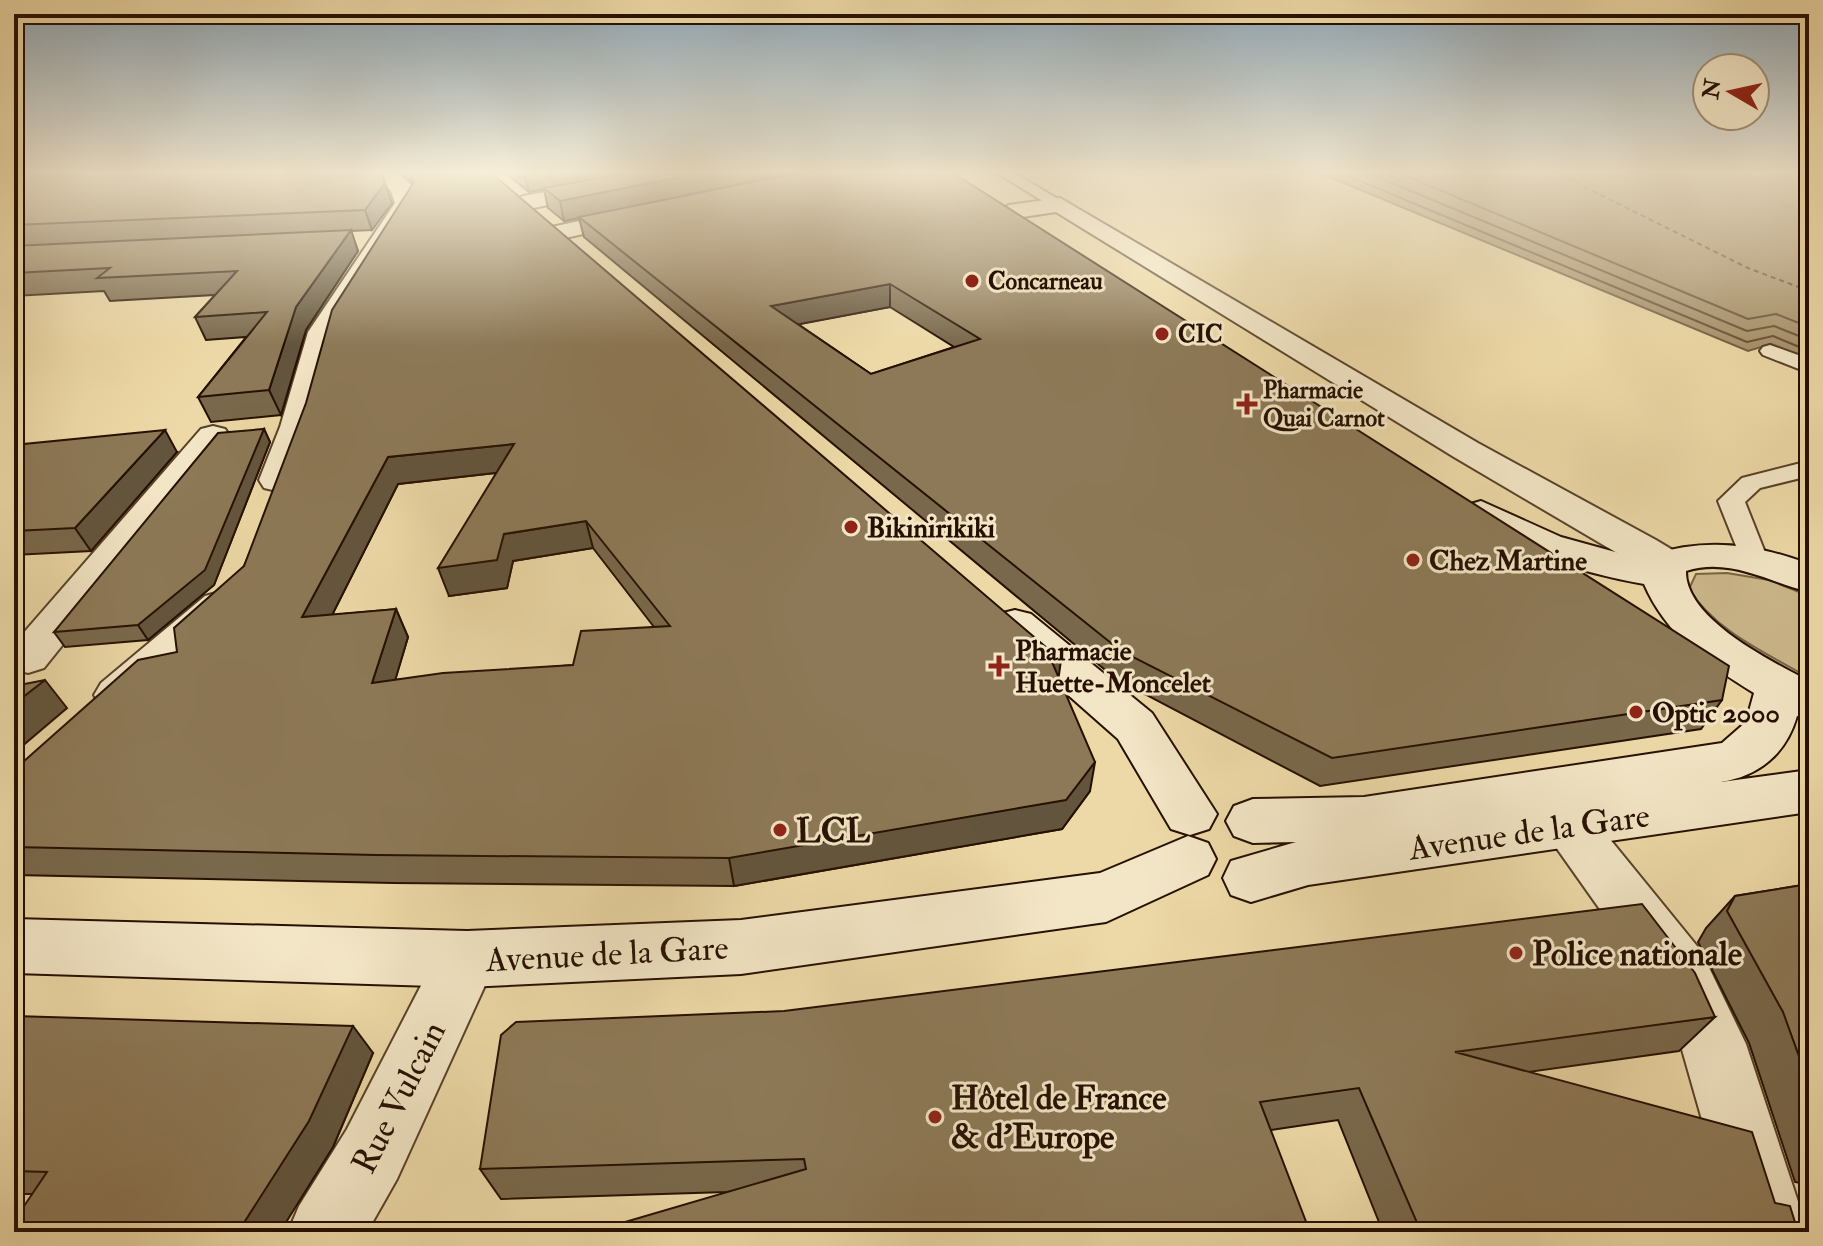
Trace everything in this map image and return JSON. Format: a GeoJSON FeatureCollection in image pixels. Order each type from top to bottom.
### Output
{"type":"FeatureCollection","features":[{"type":"Feature","properties":{"kind":"street"},"geometry":{"type":"LineString","coordinates":[[28,657],[252,432],[390,229]]}},
{"type":"Feature","properties":{"kind":"street"},"geometry":{"type":"LineString","coordinates":[[552,229],[589,261]]}},
{"type":"Feature","properties":{"kind":"street"},"geometry":{"type":"LineString","coordinates":[[556,233],[574,229]]}},
{"type":"Feature","properties":{"kind":"street"},"geometry":{"type":"LineString","coordinates":[[1034,229],[1046,237]]}},
{"type":"Feature","properties":{"kind":"street"},"geometry":{"type":"LineString","coordinates":[[1100,229],[1533,490],[1609,527],[1664,570],[1667,595],[1682,615],[1787,703]]}},
{"type":"Feature","properties":{"kind":"street"},"geometry":{"type":"LineString","coordinates":[[355,242],[384,240]]}},
{"type":"Feature","properties":{"kind":"street"},"geometry":{"type":"LineString","coordinates":[[170,440],[252,432]]}},
{"type":"Feature","properties":{"kind":"street"},"geometry":{"type":"LineString","coordinates":[[252,432],[261,523]]}},
{"type":"Feature","properties":{"kind":"street"},"geometry":{"type":"LineString","coordinates":[[1454,497],[1519,535],[1569,556],[1664,570],[1684,556],[1754,560],[1809,579]]}},
{"type":"Feature","properties":{"kind":"street"},"geometry":{"type":"LineString","coordinates":[[86,723],[235,593],[240,579]]}},
{"type":"Feature","properties":{"kind":"street"},"geometry":{"type":"LineString","coordinates":[[989,602],[1135,726],[1189,837],[1210,876],[1225,880],[1251,878],[1269,863],[1271,853],[1262,831],[1253,821],[1228,809],[1201,809],[1189,837]]}},
{"type":"Feature","properties":{"kind":"street","name":"Avenue de la Gare"},"geometry":{"type":"LineString","coordinates":[[1253,821],[1364,819],[1734,761],[1755,748],[1787,703]]}},
{"type":"Feature","properties":{"kind":"street","name":"Avenue de la Gare"},"geometry":{"type":"LineString","coordinates":[[1251,878],[1308,862],[1809,791]]}},
{"type":"Feature","properties":{"kind":"street"},"geometry":{"type":"LineString","coordinates":[[1568,826],[1679,971],[1713,1044],[1771,1232]]}},
{"type":"Feature","properties":{"kind":"street","name":"Avenue de la Gare"},"geometry":{"type":"LineString","coordinates":[[14,946],[467,959],[741,947],[1106,897],[1189,837]]}},
{"type":"Feature","properties":{"kind":"street","name":"Rue Vulcain"},"geometry":{"type":"LineString","coordinates":[[325,1232],[372,1154],[467,959]]}},
{"type":"Feature","properties":{"kind":"lane"},"geometry":{"type":"LineString","coordinates":[[1770,351],[1809,367]]}},
{"type":"Feature","properties":{"kind":"lane"},"geometry":{"type":"LineString","coordinates":[[1754,560],[1731,501],[1751,483],[1809,468]]}},
{"type":"Feature","properties":{"kind":"shaded area"},"geometry":{"type":"Polygon","coordinates":[[[1727,573],[1769,580],[1809,596],[1809,678],[1713,618],[1689,589],[1696,574],[1727,573]]]}},
{"type":"Feature","properties":{"kind":"water"},"geometry":{"type":"Polygon","coordinates":[[[1455,229],[1809,229],[1809,359],[1771,344],[1748,351],[1455,229]]]}},
{"type":"Feature","properties":{"kind":"building"},"geometry":{"type":"Polygon","coordinates":[[[384,229],[557,229],[1061,660],[1052,662],[1095,762],[1066,800],[729,858],[376,855],[14,847],[14,770],[138,660],[177,652],[174,628],[244,566],[306,403],[332,310],[384,229]],[[514,444],[388,457],[302,617],[396,609],[372,683],[443,673],[573,665],[581,631],[670,626],[586,521],[504,534],[497,560],[438,568],[514,444]]]}},
{"type":"Feature","properties":{"kind":"building"},"geometry":{"type":"Polygon","coordinates":[[[594,229],[1042,229],[1729,666],[1722,700],[1332,758],[1121,651],[594,229]],[[890,284],[771,306],[871,374],[980,339],[890,284]]]}},
{"type":"Feature","properties":{"kind":"building"},"geometry":{"type":"Polygon","coordinates":[[[351,230],[296,307],[269,390],[198,397],[267,312],[195,317],[237,271],[97,278],[110,268],[14,273],[14,246],[351,230]]]}},
{"type":"Feature","properties":{"kind":"building"},"geometry":{"type":"Polygon","coordinates":[[[264,429],[205,570],[138,625],[54,632],[218,433],[264,429]]]}},
{"type":"Feature","properties":{"kind":"building"},"geometry":{"type":"Polygon","coordinates":[[[165,430],[75,528],[14,531],[14,445],[165,430]]]}},
{"type":"Feature","properties":{"kind":"building"},"geometry":{"type":"Polygon","coordinates":[[[45,680],[14,704],[14,686],[45,680]]]}},
{"type":"Feature","properties":{"kind":"building"},"geometry":{"type":"Polygon","coordinates":[[[1809,884],[1809,1084],[1783,1012],[1727,911],[1735,896],[1809,884]]]}},
{"type":"Feature","properties":{"kind":"building"},"geometry":{"type":"Polygon","coordinates":[[[1642,904],[1695,973],[1715,1017],[1455,1052],[1752,1132],[1775,1203],[1790,1206],[1798,1232],[1421,1232],[1359,1088],[1260,1102],[1310,1232],[591,1232],[806,1169],[804,1159],[480,1169],[501,1035],[516,1022],[784,1011],[1642,904]]]}},
{"type":"Feature","properties":{"kind":"building"},"geometry":{"type":"Polygon","coordinates":[[[14,1016],[353,1026],[309,1121],[238,1232],[14,1232],[14,1221],[47,1172],[14,1171],[14,1016]]]}},
{"type":"Feature","properties":{"kind":"ferry route"},"geometry":{"type":"LineString","coordinates":[[1669,229],[1748,268],[1809,291]]}},
{"type":"Feature","properties":{"kind":"place","name":"Concarneau"},"geometry":{"type":"Point","coordinates":[972,281]}},
{"type":"Feature","properties":{"kind":"place","name":"CIC"},"geometry":{"type":"Point","coordinates":[1162,334]}},
{"type":"Feature","properties":{"kind":"place","name":"Pharmacie Quai Carnot"},"geometry":{"type":"Point","coordinates":[1247,404]}},
{"type":"Feature","properties":{"kind":"place","name":"Bikinirikiki"},"geometry":{"type":"Point","coordinates":[851,527]}},
{"type":"Feature","properties":{"kind":"place","name":"Chez Martine"},"geometry":{"type":"Point","coordinates":[1413,560]}},
{"type":"Feature","properties":{"kind":"place","name":"Pharmacie Huette-Moncelet"},"geometry":{"type":"Point","coordinates":[999,666]}},
{"type":"Feature","properties":{"kind":"place","name":"Optic 2000"},"geometry":{"type":"Point","coordinates":[1636,712]}},
{"type":"Feature","properties":{"kind":"place","name":"LCL"},"geometry":{"type":"Point","coordinates":[780,830]}},
{"type":"Feature","properties":{"kind":"place","name":"Police nationale"},"geometry":{"type":"Point","coordinates":[1516,953]}},
{"type":"Feature","properties":{"kind":"place","name":"Hôtel de France & d'Europe"},"geometry":{"type":"Point","coordinates":[935,1117]}}]}
